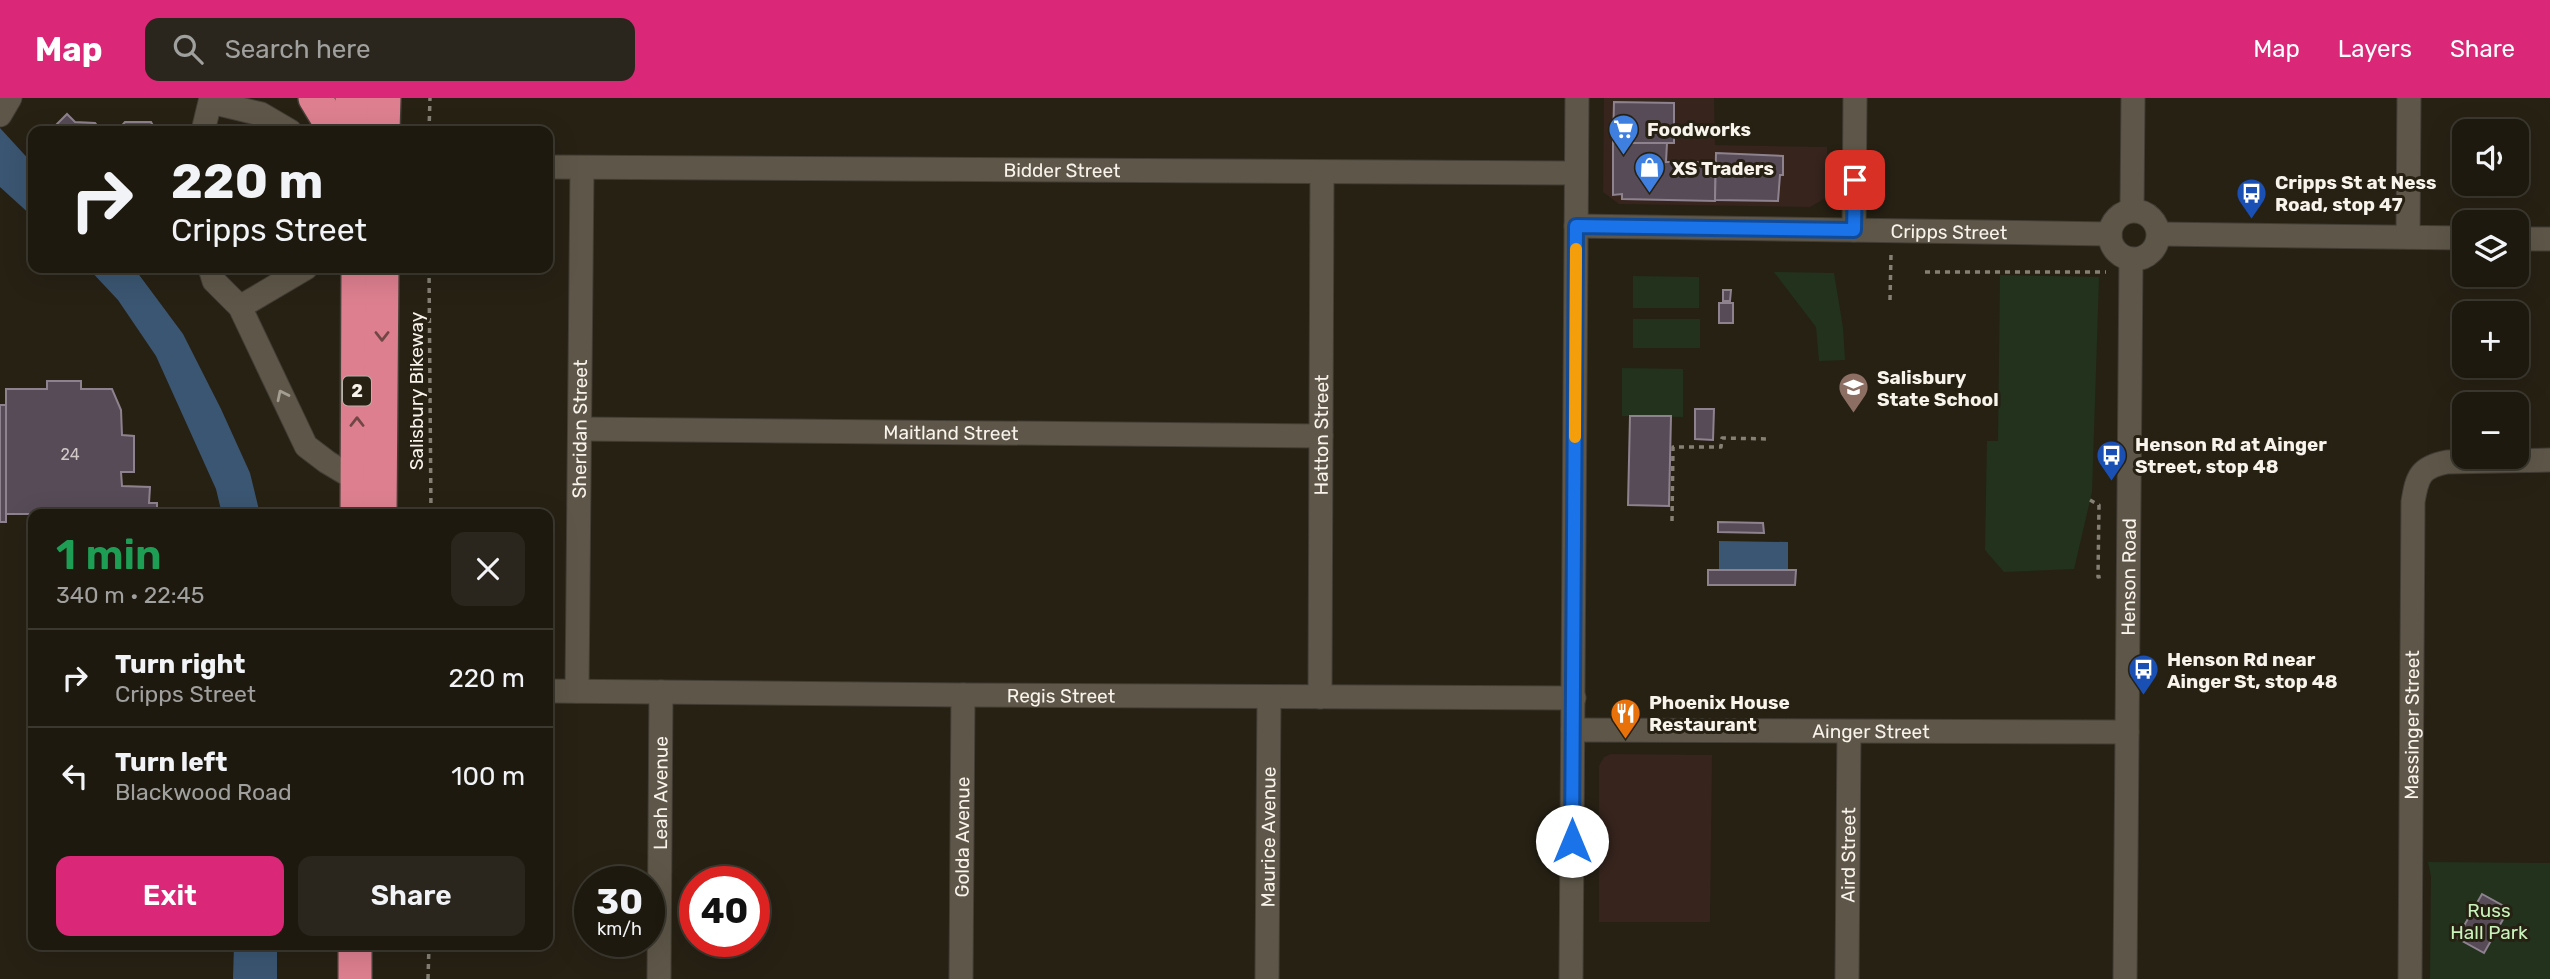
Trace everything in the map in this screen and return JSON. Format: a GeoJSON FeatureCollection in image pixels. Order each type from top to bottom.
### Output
{"type":"FeatureCollection","features":[{"type":"Feature","properties":{"kind":"highway"},"geometry":{"type":"LineString","coordinates":[[315,98],[332,126]]}},
{"type":"Feature","properties":{"kind":"highway"},"geometry":{"type":"LineString","coordinates":[[352,98],[353,126]]}},
{"type":"Feature","properties":{"kind":"highway"},"geometry":{"type":"LineString","coordinates":[[383,126],[384,98]]}},
{"type":"Feature","properties":{"kind":"highway","name":"2"},"geometry":{"type":"LineString","coordinates":[[356,509],[358,273]]}},
{"type":"Feature","properties":{"kind":"highway","name":"2"},"geometry":{"type":"LineString","coordinates":[[380,509],[382,273]]}},
{"type":"Feature","properties":{"kind":"highway"},"geometry":{"type":"LineString","coordinates":[[355,950],[355,979]]}},
{"type":"Feature","properties":{"kind":"highway"},"geometry":{"type":"LineString","coordinates":[[377,950],[377,979]]}},
{"type":"Feature","properties":{"kind":"street"},"geometry":{"type":"LineString","coordinates":[[1571,979],[1577,98]]}},
{"type":"Feature","properties":{"kind":"street"},"geometry":{"type":"LineString","coordinates":[[1854,230],[1856,98]]}},
{"type":"Feature","properties":{"kind":"street"},"geometry":{"type":"LineString","coordinates":[[2132,210],[2133,98]]}},
{"type":"Feature","properties":{"kind":"street"},"geometry":{"type":"LineString","coordinates":[[2407,237],[2409,98]]}},
{"type":"Feature","properties":{"kind":"street"},"geometry":{"type":"LineString","coordinates":[[205,126],[211,100],[261,114],[281,126]]}},
{"type":"Feature","properties":{"kind":"street","name":"Bidder Street"},"geometry":{"type":"LineString","coordinates":[[553,167],[1576,173]]}},
{"type":"Feature","properties":{"kind":"street","name":"Sheridan Street"},"geometry":{"type":"LineString","coordinates":[[577,691],[582,167]]}},
{"type":"Feature","properties":{"kind":"street","name":"Hatton Street"},"geometry":{"type":"LineString","coordinates":[[1320,697],[1322,172]]}},
{"type":"Feature","properties":{"kind":"street"},"geometry":{"type":"LineString","coordinates":[[2132,210],[2147,214],[2153,219],[2159,233],[2151,253],[2138,259],[2124,257],[2113,248],[2110,234],[2114,220],[2132,210]]}},
{"type":"Feature","properties":{"kind":"street","name":"Cripps Street"},"geometry":{"type":"LineString","coordinates":[[1576,226],[2110,234]]}},
{"type":"Feature","properties":{"kind":"street"},"geometry":{"type":"LineString","coordinates":[[2159,233],[2452,238]]}},
{"type":"Feature","properties":{"kind":"street"},"geometry":{"type":"LineString","coordinates":[[2529,239],[2550,239]]}},
{"type":"Feature","properties":{"kind":"street","name":"Henson Road"},"geometry":{"type":"LineString","coordinates":[[2125,979],[2130,259]]}},
{"type":"Feature","properties":{"kind":"street"},"geometry":{"type":"LineString","coordinates":[[212,273],[214,281],[240,307],[306,446],[357,480]]}},
{"type":"Feature","properties":{"kind":"street"},"geometry":{"type":"LineString","coordinates":[[240,307],[298,273]]}},
{"type":"Feature","properties":{"kind":"street","name":"Maitland Street"},"geometry":{"type":"LineString","coordinates":[[579,429],[1321,436]]}},
{"type":"Feature","properties":{"kind":"street","name":"Massinger Street"},"geometry":{"type":"LineString","coordinates":[[2410,979],[2415,485],[2421,474],[2433,465],[2447,462],[2550,460]]}},
{"type":"Feature","properties":{"kind":"street","name":"Regis Street"},"geometry":{"type":"LineString","coordinates":[[553,691],[1574,698]]}},
{"type":"Feature","properties":{"kind":"street","name":"Leah Avenue"},"geometry":{"type":"LineString","coordinates":[[659,979],[661,692]]}},
{"type":"Feature","properties":{"kind":"street","name":"Golda Avenue"},"geometry":{"type":"LineString","coordinates":[[961,979],[963,695]]}},
{"type":"Feature","properties":{"kind":"street","name":"Maurice Avenue"},"geometry":{"type":"LineString","coordinates":[[1267,979],[1269,697]]}},
{"type":"Feature","properties":{"kind":"street","name":"Ainger Street"},"geometry":{"type":"LineString","coordinates":[[1573,730],[2127,732]]}},
{"type":"Feature","properties":{"kind":"street","name":"Aird Street"},"geometry":{"type":"LineString","coordinates":[[1847,979],[1849,732]]}},
{"type":"Feature","properties":{"kind":"path"},"geometry":{"type":"LineString","coordinates":[[429,126],[430,98]]}},
{"type":"Feature","properties":{"kind":"path"},"geometry":{"type":"LineString","coordinates":[[1890,300],[1891,254]]}},
{"type":"Feature","properties":{"kind":"path"},"geometry":{"type":"LineString","coordinates":[[1925,272],[2106,272]]}},
{"type":"Feature","properties":{"kind":"path","name":"Salisbury Bikeway"},"geometry":{"type":"LineString","coordinates":[[429,273],[431,509]]}},
{"type":"Feature","properties":{"kind":"path"},"geometry":{"type":"LineString","coordinates":[[1672,521],[1673,447],[1721,447],[1721,438],[1769,439]]}},
{"type":"Feature","properties":{"kind":"path"},"geometry":{"type":"LineString","coordinates":[[2090,500],[2099,505],[2098,577],[2105,576]]}},
{"type":"Feature","properties":{"kind":"path"},"geometry":{"type":"LineString","coordinates":[[428,979],[429,950]]}},
{"type":"Feature","properties":{"kind":"shaded area"},"geometry":{"type":"Polygon","coordinates":[[[1604,98],[1714,98],[1715,145],[1827,147],[1829,196],[1810,207],[1619,204],[1603,192],[1604,98]]]}},
{"type":"Feature","properties":{"kind":"shaded area"},"geometry":{"type":"Polygon","coordinates":[[[1611,754],[1712,755],[1710,922],[1599,922],[1599,766],[1604,757],[1611,754]]]}},
{"type":"Feature","properties":{"kind":"green space"},"geometry":{"type":"Polygon","coordinates":[[[1774,272],[1834,273],[1845,360],[1819,361],[1816,327],[1774,272]]]}},
{"type":"Feature","properties":{"kind":"green space"},"geometry":{"type":"Polygon","coordinates":[[[2000,275],[2099,277],[2092,492],[2074,569],[2004,572],[1985,550],[1987,441],[1998,441],[2000,275]]]}},
{"type":"Feature","properties":{"kind":"green space"},"geometry":{"type":"Polygon","coordinates":[[[1633,276],[1699,277],[1699,308],[1633,308],[1633,276]]]}},
{"type":"Feature","properties":{"kind":"green space"},"geometry":{"type":"Polygon","coordinates":[[[1633,319],[1700,319],[1700,348],[1633,348],[1633,319]]]}},
{"type":"Feature","properties":{"kind":"green space"},"geometry":{"type":"Polygon","coordinates":[[[1622,368],[1683,369],[1683,417],[1622,416],[1622,368]]]}},
{"type":"Feature","properties":{"kind":"green space","name":"Russ Hall Park"},"geometry":{"type":"Polygon","coordinates":[[[2428,862],[2550,863],[2550,979],[2430,979],[2431,876],[2428,862]]]}},
{"type":"Feature","properties":{"kind":"water"},"geometry":{"type":"Polygon","coordinates":[[[0,128],[28,159],[28,212],[0,187],[0,128]]]}},
{"type":"Feature","properties":{"kind":"water"},"geometry":{"type":"Polygon","coordinates":[[[93,273],[138,273],[183,334],[250,473],[259,509],[221,509],[216,489],[156,356],[118,300],[93,273]]]}},
{"type":"Feature","properties":{"kind":"water"},"geometry":{"type":"Polygon","coordinates":[[[1719,541],[1788,542],[1788,569],[1719,569],[1719,541]]]}},
{"type":"Feature","properties":{"kind":"water"},"geometry":{"type":"Polygon","coordinates":[[[234,950],[277,950],[277,979],[233,979],[234,950]]]}},
{"type":"Feature","properties":{"kind":"building"},"geometry":{"type":"Polygon","coordinates":[[[1614,102],[1674,103],[1674,143],[1613,143],[1614,102]]]}},
{"type":"Feature","properties":{"kind":"building"},"geometry":{"type":"Polygon","coordinates":[[[67,114],[75,122],[95,123],[98,126],[55,126],[67,114]]]}},
{"type":"Feature","properties":{"kind":"building"},"geometry":{"type":"Polygon","coordinates":[[[125,122],[151,122],[153,126],[121,126],[125,122]]]}},
{"type":"Feature","properties":{"kind":"building"},"geometry":{"type":"Polygon","coordinates":[[[1613,143],[1667,143],[1666,162],[1716,162],[1715,201],[1622,199],[1622,194],[1613,195],[1613,143]]]}},
{"type":"Feature","properties":{"kind":"building"},"geometry":{"type":"Polygon","coordinates":[[[1716,153],[1783,156],[1778,201],[1715,200],[1716,153]]]}},
{"type":"Feature","properties":{"kind":"building"},"geometry":{"type":"Polygon","coordinates":[[[1723,290],[1731,290],[1730,301],[1723,301],[1723,290]]]}},
{"type":"Feature","properties":{"kind":"building"},"geometry":{"type":"Polygon","coordinates":[[[1719,303],[1733,303],[1733,323],[1719,323],[1719,303]]]}},
{"type":"Feature","properties":{"kind":"building"},"geometry":{"type":"Polygon","coordinates":[[[47,381],[81,381],[81,389],[112,389],[121,410],[122,435],[134,436],[134,472],[121,472],[122,486],[150,487],[149,503],[157,503],[157,509],[28,509],[28,514],[6,514],[6,389],[47,389],[47,381]]]}},
{"type":"Feature","properties":{"kind":"building"},"geometry":{"type":"Polygon","coordinates":[[[0,405],[6,405],[6,522],[0,522],[0,405]]]}},
{"type":"Feature","properties":{"kind":"building"},"geometry":{"type":"Polygon","coordinates":[[[1695,409],[1714,409],[1713,440],[1695,439],[1695,409]]]}},
{"type":"Feature","properties":{"kind":"building"},"geometry":{"type":"Polygon","coordinates":[[[1630,416],[1671,416],[1669,506],[1628,505],[1630,416]]]}},
{"type":"Feature","properties":{"kind":"building"},"geometry":{"type":"Polygon","coordinates":[[[1718,522],[1763,523],[1764,533],[1718,532],[1718,522]]]}},
{"type":"Feature","properties":{"kind":"building"},"geometry":{"type":"Polygon","coordinates":[[[1708,570],[1796,570],[1795,585],[1708,585],[1708,570]]]}},
{"type":"Feature","properties":{"kind":"building"},"geometry":{"type":"Polygon","coordinates":[[[2482,894],[2509,909],[2484,953],[2457,938],[2482,894]]]}},
{"type":"Feature","properties":{"kind":"slow traffic"},"geometry":{"type":"LineString","coordinates":[[1575,437],[1576,249]]}},
{"type":"Feature","properties":{"kind":"place","name":"Foodworks"},"geometry":{"type":"Point","coordinates":[1624,156]}},
{"type":"Feature","properties":{"kind":"place","name":"XS Traders"},"geometry":{"type":"Point","coordinates":[1649,195]}},
{"type":"Feature","properties":{"kind":"place","name":"Cripps St at Ness Road, stop 47"},"geometry":{"type":"Point","coordinates":[2252,220]}},
{"type":"Feature","properties":{"kind":"place","name":"Salisbury State School"},"geometry":{"type":"Point","coordinates":[1854,415]}},
{"type":"Feature","properties":{"kind":"place","name":"Henson Rd at Ainger Street, stop 48"},"geometry":{"type":"Point","coordinates":[2112,482]}},
{"type":"Feature","properties":{"kind":"place","name":"Henson Rd near Ainger St, stop 48"},"geometry":{"type":"Point","coordinates":[2144,697]}},
{"type":"Feature","properties":{"kind":"place","name":"Phoenix House Restaurant"},"geometry":{"type":"Point","coordinates":[1626,740]}},
{"type":"Feature","properties":{"kind":"route"},"geometry":{"type":"LineString","coordinates":[[1572,841],[1576,226],[1854,230],[1855,180]]}}]}
